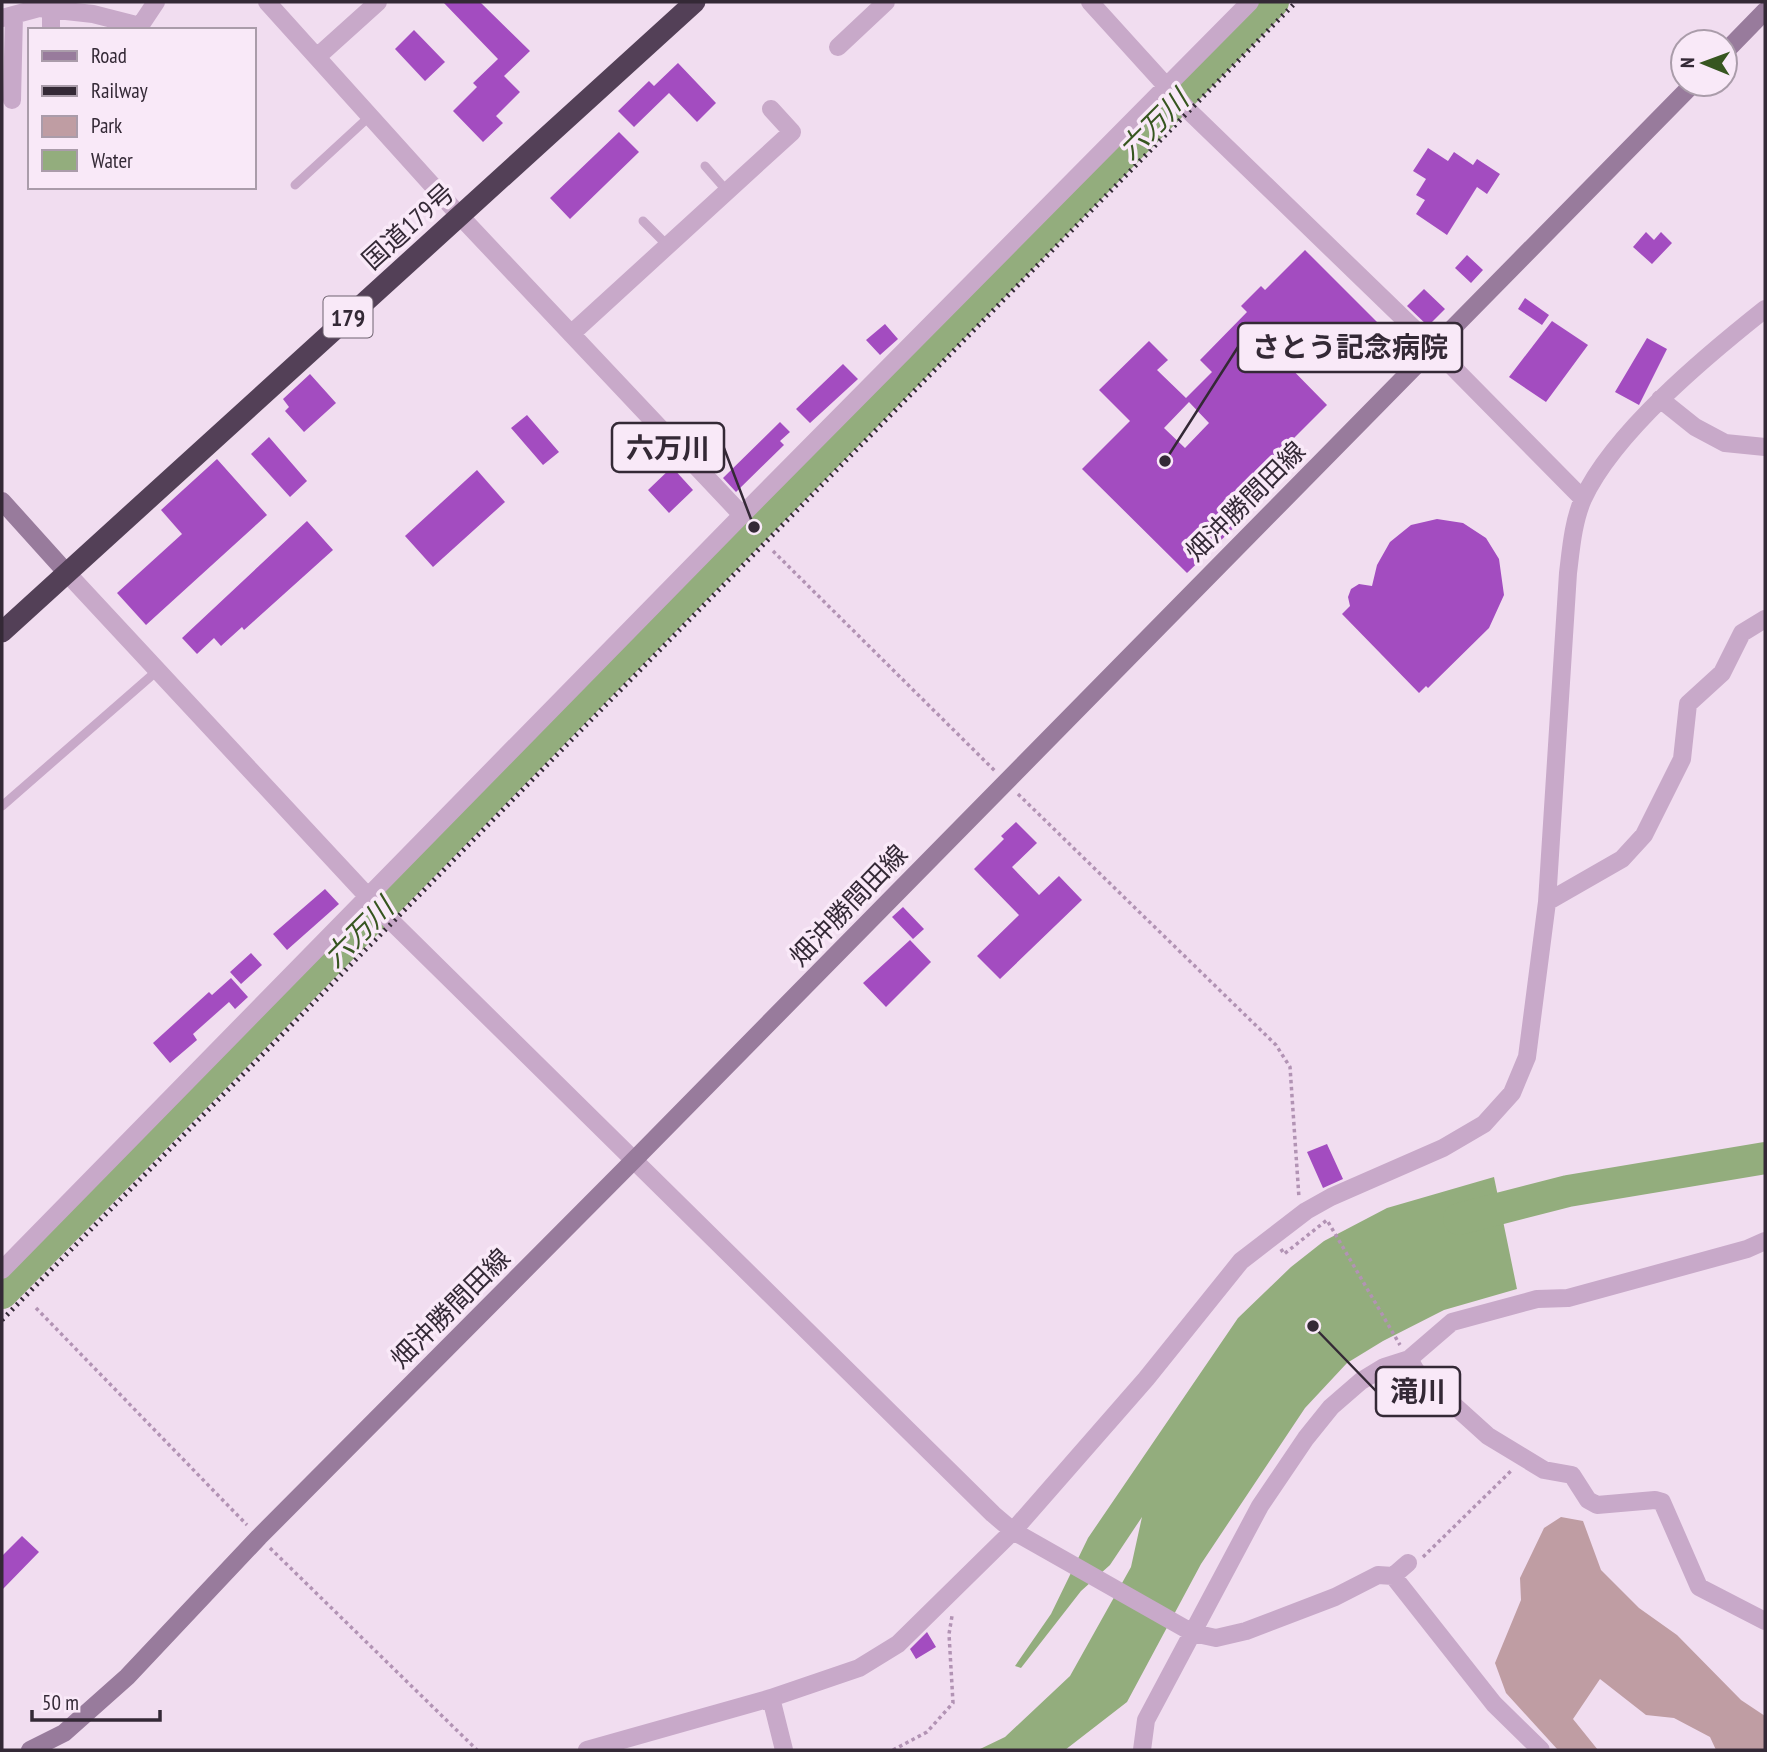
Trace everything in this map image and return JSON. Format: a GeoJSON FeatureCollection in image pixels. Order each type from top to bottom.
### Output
{"type":"FeatureCollection","features":[{"type":"Feature","properties":{"kind":"highway","name":"国道179号"},"geometry":{"type":"LineString","coordinates":[[2,632],[695,2]]}},
{"type":"Feature","properties":{"kind":"main road"},"geometry":{"type":"LineString","coordinates":[[1739,38],[1765,11]]}},
{"type":"Feature","properties":{"kind":"main road","name":"畑沖勝間田線"},"geometry":{"type":"LineString","coordinates":[[30,1750],[64,1733],[127,1677],[259,1537],[1679,98]]}},
{"type":"Feature","properties":{"kind":"main road"},"geometry":{"type":"LineString","coordinates":[[2,501],[66,572]]}},
{"type":"Feature","properties":{"kind":"street"},"geometry":{"type":"LineString","coordinates":[[12,100],[8,16],[39,8],[93,22],[140,26],[156,2]]}},
{"type":"Feature","properties":{"kind":"street"},"geometry":{"type":"LineString","coordinates":[[267,2],[460,216],[742,514]]}},
{"type":"Feature","properties":{"kind":"street"},"geometry":{"type":"LineString","coordinates":[[317,57],[379,2]]}},
{"type":"Feature","properties":{"kind":"street"},"geometry":{"type":"LineString","coordinates":[[838,47],[887,2]]}},
{"type":"Feature","properties":{"kind":"street"},"geometry":{"type":"LineString","coordinates":[[1090,2],[1184,104],[1433,347],[1583,499]]}},
{"type":"Feature","properties":{"kind":"street"},"geometry":{"type":"LineString","coordinates":[[2,1270],[742,514],[1250,2]]}},
{"type":"Feature","properties":{"kind":"street"},"geometry":{"type":"LineString","coordinates":[[51,9],[51,28]]}},
{"type":"Feature","properties":{"kind":"street"},"geometry":{"type":"LineString","coordinates":[[571,334],[792,132],[771,109]]}},
{"type":"Feature","properties":{"kind":"street"},"geometry":{"type":"LineString","coordinates":[[587,1750],[771,1698],[859,1668],[898,1644],[1013,1531],[1146,1379],[1241,1261],[1306,1211],[1331,1197],[1443,1148],[1484,1124],[1512,1093],[1527,1056],[1548,902],[1568,573],[1573,534],[1583,499],[1605,464],[1660,399],[1765,309]]}},
{"type":"Feature","properties":{"kind":"street"},"geometry":{"type":"LineString","coordinates":[[1660,399],[1695,427],[1725,443],[1765,447]]}},
{"type":"Feature","properties":{"kind":"street"},"geometry":{"type":"LineString","coordinates":[[66,572],[385,915],[1013,1531],[1193,1633],[1216,1638],[1246,1631],[1335,1597],[1378,1575],[1393,1576],[1408,1563]]}},
{"type":"Feature","properties":{"kind":"street"},"geometry":{"type":"LineString","coordinates":[[1548,902],[1622,859],[1644,835],[1682,759],[1688,704],[1722,673],[1742,633],[1765,619]]}},
{"type":"Feature","properties":{"kind":"street"},"geometry":{"type":"LineString","coordinates":[[1142,1750],[1146,1720],[1260,1506],[1306,1438],[1331,1407],[1361,1381],[1452,1322],[1537,1299],[1568,1298],[1747,1249],[1765,1241]]}},
{"type":"Feature","properties":{"kind":"street"},"geometry":{"type":"LineString","coordinates":[[1405,1353],[1416,1371],[1477,1426],[1520,1457],[1544,1470],[1572,1475],[1588,1500],[1597,1505],[1655,1500],[1662,1502],[1699,1587],[1765,1621]]}},
{"type":"Feature","properties":{"kind":"street"},"geometry":{"type":"LineString","coordinates":[[1393,1576],[1494,1704],[1541,1750]]}},
{"type":"Feature","properties":{"kind":"street"},"geometry":{"type":"LineString","coordinates":[[771,1698],[784,1750]]}},
{"type":"Feature","properties":{"kind":"lane"},"geometry":{"type":"LineString","coordinates":[[295,185],[370,116]]}},
{"type":"Feature","properties":{"kind":"lane"},"geometry":{"type":"LineString","coordinates":[[705,166],[727,191]]}},
{"type":"Feature","properties":{"kind":"lane"},"geometry":{"type":"LineString","coordinates":[[643,221],[668,246]]}},
{"type":"Feature","properties":{"kind":"lane"},"geometry":{"type":"LineString","coordinates":[[2,806],[158,670]]}},
{"type":"Feature","properties":{"kind":"path"},"geometry":{"type":"LineString","coordinates":[[773,551],[1005,782],[1276,1045],[1290,1067],[1300,1201],[1306,1211]]}},
{"type":"Feature","properties":{"kind":"path"},"geometry":{"type":"LineString","coordinates":[[1330,1223],[1405,1353]]}},
{"type":"Feature","properties":{"kind":"path"},"geometry":{"type":"LineString","coordinates":[[1408,1563],[1428,1555],[1508,1477],[1520,1457]]}},
{"type":"Feature","properties":{"kind":"path"},"geometry":{"type":"LineString","coordinates":[[892,1750],[927,1732],[954,1703],[949,1634],[954,1602],[950,1594]]}},
{"type":"Feature","properties":{"kind":"green space"},"geometry":{"type":"Polygon","coordinates":[[[1561,1517],[1583,1521],[1601,1570],[1639,1608],[1677,1635],[1741,1700],[1765,1716],[1765,1750],[1716,1750],[1710,1737],[1674,1718],[1646,1715],[1600,1679],[1573,1719],[1598,1750],[1558,1750],[1506,1693],[1495,1663],[1521,1600],[1520,1578],[1544,1528],[1561,1517]]]}},
{"type":"Feature","properties":{"kind":"water"},"geometry":{"type":"Polygon","coordinates":[[[1494,1177],[1517,1289],[1444,1310],[1347,1363],[1305,1408],[1201,1564],[1127,1702],[1065,1750],[978,1750],[1005,1737],[1070,1676],[1131,1567],[1142,1517],[1110,1565],[1081,1591],[1021,1668],[1015,1666],[1051,1614],[1088,1538],[1238,1318],[1291,1267],[1324,1241],[1387,1208],[1494,1177]]]}},
{"type":"Feature","properties":{"kind":"building"},"geometry":{"type":"Polygon","coordinates":[[[443,2],[480,2],[530,51],[504,76],[520,92],[496,116],[503,123],[483,142],[453,111],[477,87],[473,83],[498,59],[443,2]]]}},
{"type":"Feature","properties":{"kind":"building"},"geometry":{"type":"Polygon","coordinates":[[[414,30],[445,62],[425,81],[395,49],[414,30]]]}},
{"type":"Feature","properties":{"kind":"building"},"geometry":{"type":"Polygon","coordinates":[[[678,63],[716,103],[697,122],[669,93],[634,127],[618,111],[649,81],[654,86],[678,63]]]}},
{"type":"Feature","properties":{"kind":"building"},"geometry":{"type":"Polygon","coordinates":[[[619,132],[639,152],[570,219],[550,198],[619,132]]]}},
{"type":"Feature","properties":{"kind":"building"},"geometry":{"type":"Polygon","coordinates":[[[1428,148],[1448,161],[1454,152],[1473,165],[1477,159],[1500,174],[1487,194],[1477,187],[1447,235],[1416,214],[1425,200],[1416,195],[1426,179],[1413,171],[1428,148]]]}},
{"type":"Feature","properties":{"kind":"building"},"geometry":{"type":"Polygon","coordinates":[[[1646,232],[1654,240],[1661,232],[1672,243],[1652,264],[1633,247],[1646,232]]]}},
{"type":"Feature","properties":{"kind":"building"},"geometry":{"type":"Polygon","coordinates":[[[1305,250],[1403,348],[1378,373],[1351,346],[1335,361],[1301,326],[1275,352],[1327,405],[1259,473],[1275,488],[1187,573],[1082,469],[1130,421],[1099,390],[1149,341],[1168,360],[1157,370],[1186,398],[1212,372],[1200,360],[1247,312],[1241,306],[1261,286],[1265,290],[1305,250]],[[1189,402],[1164,428],[1185,448],[1209,423],[1189,402]]]}},
{"type":"Feature","properties":{"kind":"building"},"geometry":{"type":"Polygon","coordinates":[[[1467,255],[1483,270],[1471,283],[1455,268],[1467,255]]]}},
{"type":"Feature","properties":{"kind":"building"},"geometry":{"type":"Polygon","coordinates":[[[1424,289],[1445,309],[1428,326],[1407,306],[1424,289]]]}},
{"type":"Feature","properties":{"kind":"building"},"geometry":{"type":"Polygon","coordinates":[[[1525,298],[1549,315],[1542,325],[1518,309],[1525,298]]]}},
{"type":"Feature","properties":{"kind":"building"},"geometry":{"type":"Polygon","coordinates":[[[1552,321],[1588,345],[1546,402],[1509,377],[1552,321]]]}},
{"type":"Feature","properties":{"kind":"building"},"geometry":{"type":"Polygon","coordinates":[[[885,324],[898,339],[880,355],[866,340],[885,324]]]}},
{"type":"Feature","properties":{"kind":"building"},"geometry":{"type":"Polygon","coordinates":[[[1647,338],[1667,349],[1639,405],[1615,392],[1647,338]]]}},
{"type":"Feature","properties":{"kind":"building"},"geometry":{"type":"Polygon","coordinates":[[[843,364],[858,379],[810,423],[796,409],[843,364]]]}},
{"type":"Feature","properties":{"kind":"building"},"geometry":{"type":"Polygon","coordinates":[[[310,374],[336,403],[304,432],[285,411],[289,407],[283,399],[310,374]]]}},
{"type":"Feature","properties":{"kind":"building"},"geometry":{"type":"Polygon","coordinates":[[[527,415],[559,452],[543,465],[511,428],[527,415]]]}},
{"type":"Feature","properties":{"kind":"building"},"geometry":{"type":"Polygon","coordinates":[[[780,422],[790,432],[780,441],[784,445],[736,492],[723,478],[780,422]]]}},
{"type":"Feature","properties":{"kind":"building"},"geometry":{"type":"Polygon","coordinates":[[[269,437],[307,481],[290,497],[251,454],[269,437]]]}},
{"type":"Feature","properties":{"kind":"building"},"geometry":{"type":"Polygon","coordinates":[[[217,459],[267,515],[146,625],[117,593],[182,534],[161,510],[217,459]]]}},
{"type":"Feature","properties":{"kind":"building"},"geometry":{"type":"Polygon","coordinates":[[[672,467],[693,490],[669,513],[648,490],[672,467]]]}},
{"type":"Feature","properties":{"kind":"building"},"geometry":{"type":"Polygon","coordinates":[[[477,470],[505,502],[433,567],[405,536],[477,470]]]}},
{"type":"Feature","properties":{"kind":"building"},"geometry":{"type":"Polygon","coordinates":[[[1437,519],[1463,523],[1486,538],[1499,559],[1504,595],[1489,628],[1428,688],[1426,686],[1419,693],[1342,614],[1350,606],[1348,597],[1351,589],[1359,584],[1372,586],[1377,565],[1390,542],[1411,525],[1437,519]]]}},
{"type":"Feature","properties":{"kind":"building"},"geometry":{"type":"Polygon","coordinates":[[[307,521],[333,550],[244,630],[242,627],[221,646],[214,638],[197,654],[182,638],[307,521]]]}},
{"type":"Feature","properties":{"kind":"building"},"geometry":{"type":"Polygon","coordinates":[[[1016,822],[1037,843],[1012,867],[1039,895],[1059,876],[1082,900],[1000,979],[977,956],[1019,915],[974,869],[1004,839],[1001,836],[1016,822]]]}},
{"type":"Feature","properties":{"kind":"building"},"geometry":{"type":"Polygon","coordinates":[[[325,889],[339,904],[287,950],[273,934],[325,889]]]}},
{"type":"Feature","properties":{"kind":"building"},"geometry":{"type":"Polygon","coordinates":[[[903,907],[924,929],[913,939],[892,917],[903,907]]]}},
{"type":"Feature","properties":{"kind":"building"},"geometry":{"type":"Polygon","coordinates":[[[910,940],[931,962],[886,1007],[863,983],[910,940]]]}},
{"type":"Feature","properties":{"kind":"building"},"geometry":{"type":"Polygon","coordinates":[[[251,953],[262,965],[241,984],[230,972],[251,953]]]}},
{"type":"Feature","properties":{"kind":"building"},"geometry":{"type":"Polygon","coordinates":[[[231,978],[248,997],[235,1009],[229,1002],[193,1034],[197,1040],[170,1063],[153,1043],[209,992],[212,995],[231,978]]]}},
{"type":"Feature","properties":{"kind":"building"},"geometry":{"type":"Polygon","coordinates":[[[1327,1144],[1343,1179],[1323,1188],[1307,1152],[1327,1144]]]}},
{"type":"Feature","properties":{"kind":"building"},"geometry":{"type":"Polygon","coordinates":[[[22,1536],[39,1552],[2,1590],[2,1556],[22,1536]]]}},
{"type":"Feature","properties":{"kind":"building"},"geometry":{"type":"Polygon","coordinates":[[[927,1632],[936,1647],[916,1659],[910,1649],[927,1632]]]}},
{"type":"Feature","properties":{"kind":"waterway","name":"六万川"},"geometry":{"type":"LineString","coordinates":[[2,1293],[1273,2]]}},
{"type":"Feature","properties":{"kind":"waterway"},"geometry":{"type":"LineString","coordinates":[[1459,1219],[1568,1191],[1765,1158]]}},
{"type":"Feature","properties":{"kind":"railway"},"geometry":{"type":"LineString","coordinates":[[2,1320],[1296,2]]}},
{"type":"Feature","properties":{"kind":"place","name":"さとう記念病院"},"geometry":{"type":"Point","coordinates":[1165,461]}},
{"type":"Feature","properties":{"kind":"place","name":"六万川"},"geometry":{"type":"Point","coordinates":[754,527]}},
{"type":"Feature","properties":{"kind":"place","name":"滝川"},"geometry":{"type":"Point","coordinates":[1313,1326]}}]}
